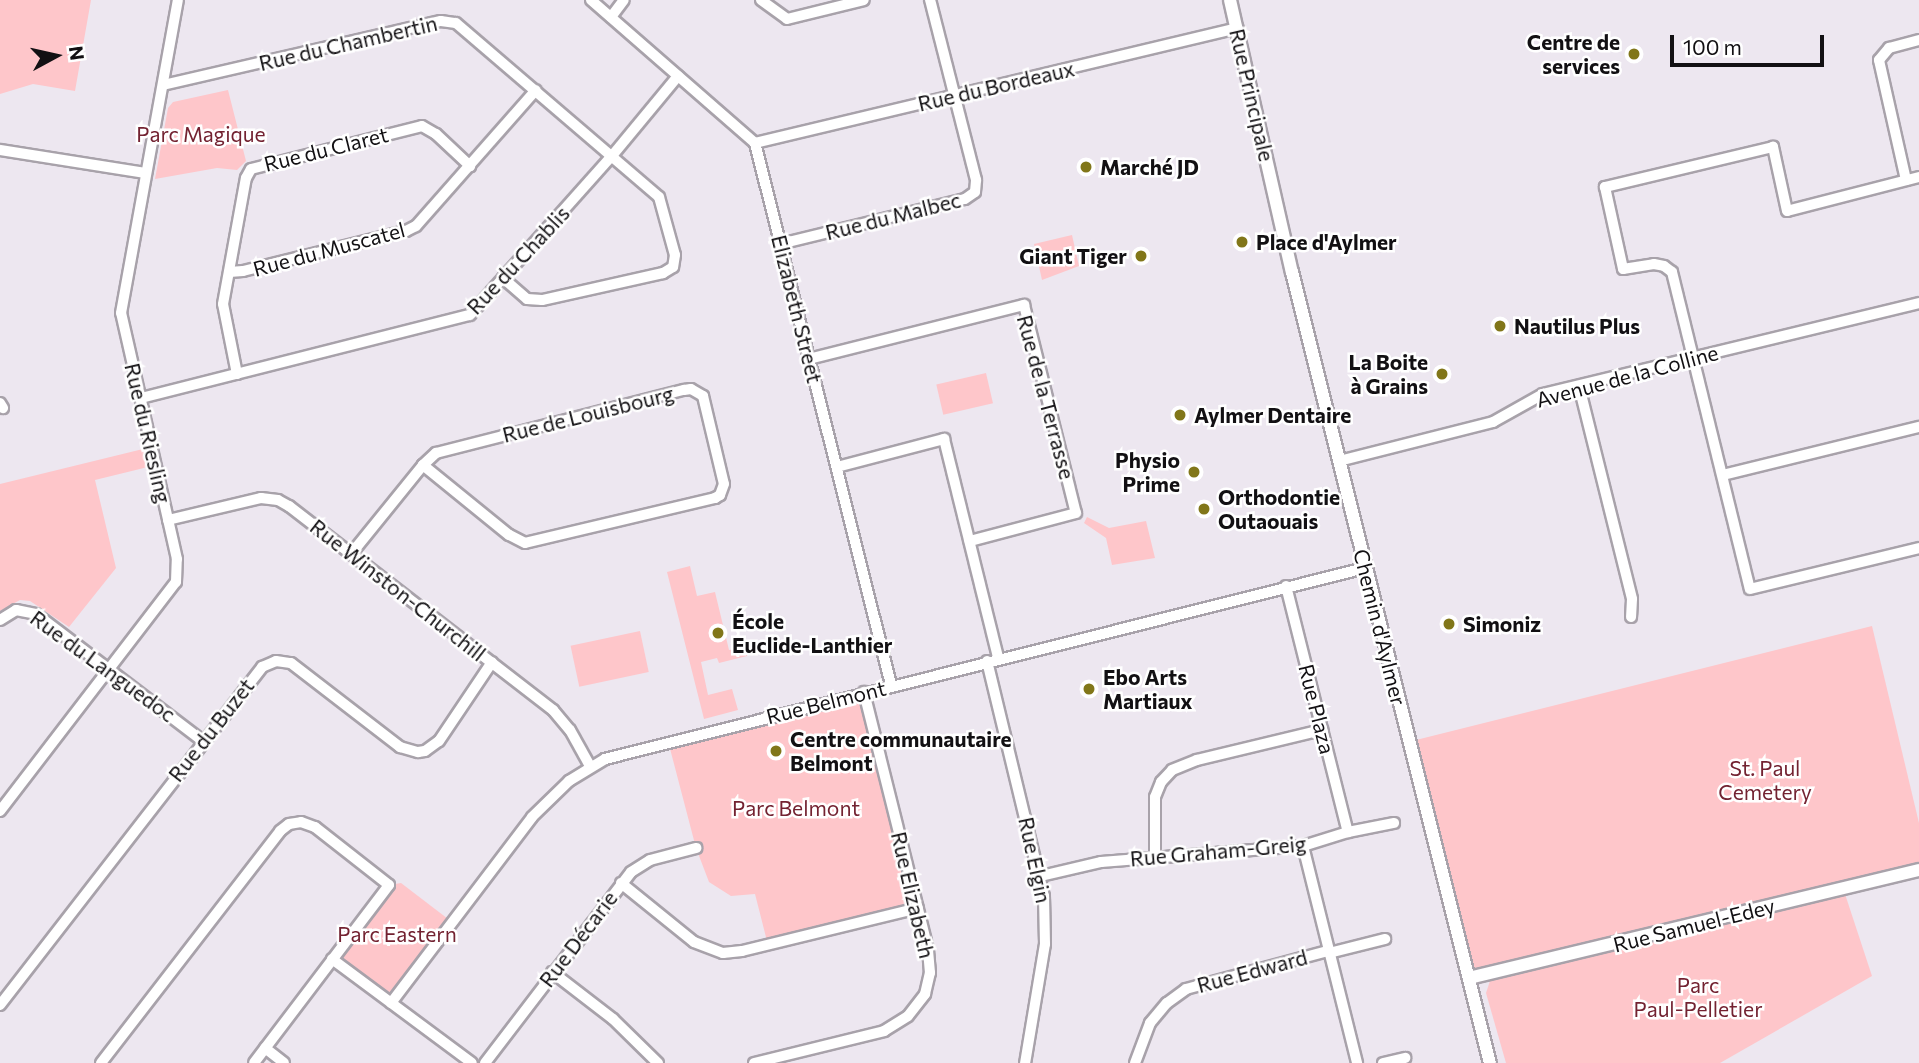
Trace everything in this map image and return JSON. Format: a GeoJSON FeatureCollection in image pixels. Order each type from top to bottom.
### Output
{"type":"FeatureCollection","features":[{"type":"Feature","properties":{"kind":"main road","name":"Rue Principale"},"geometry":{"type":"LineString","coordinates":[[1230,0],[1273,190]]}},
{"type":"Feature","properties":{"kind":"main road","name":"Chemin d'Aylmer"},"geometry":{"type":"LineString","coordinates":[[1273,190],[1490,1063]]}},
{"type":"Feature","properties":{"kind":"main road","name":"Rue Samuel-Edey"},"geometry":{"type":"LineString","coordinates":[[1469,978],[1919,870]]}},
{"type":"Feature","properties":{"kind":"street","name":"Rue du Riesling"},"geometry":{"type":"LineString","coordinates":[[0,811],[176,582],[177,559],[121,313],[178,0]]}},
{"type":"Feature","properties":{"kind":"street"},"geometry":{"type":"LineString","coordinates":[[591,0],[755,143]]}},
{"type":"Feature","properties":{"kind":"street"},"geometry":{"type":"LineString","coordinates":[[611,17],[624,0]]}},
{"type":"Feature","properties":{"kind":"street"},"geometry":{"type":"LineString","coordinates":[[761,0],[787,19],[864,0]]}},
{"type":"Feature","properties":{"kind":"street","name":"Rue du Malbec"},"geometry":{"type":"LineString","coordinates":[[780,244],[971,196],[976,180],[930,0]]}},
{"type":"Feature","properties":{"kind":"street","name":"Rue du Chambertin"},"geometry":{"type":"LineString","coordinates":[[163,85],[449,20],[462,26],[663,203],[675,255],[673,267],[663,273],[535,301],[520,293],[503,278]]}},
{"type":"Feature","properties":{"kind":"street","name":"Rue du Bordeaux"},"geometry":{"type":"LineString","coordinates":[[755,143],[1237,28]]}},
{"type":"Feature","properties":{"kind":"street"},"geometry":{"type":"LineString","coordinates":[[1906,180],[1879,65],[1882,55],[1889,48],[1919,40]]}},
{"type":"Feature","properties":{"kind":"street","name":"Rue du Chablis"},"geometry":{"type":"LineString","coordinates":[[141,398],[461,320],[470,315],[611,157],[678,76]]}},
{"type":"Feature","properties":{"kind":"street","name":"Rue du Muscatel"},"geometry":{"type":"LineString","coordinates":[[229,272],[243,271],[406,231],[424,219],[536,90]]}},
{"type":"Feature","properties":{"kind":"street","name":"Rue du Claret"},"geometry":{"type":"LineString","coordinates":[[237,374],[223,311],[246,178],[257,166],[422,126],[436,134],[470,166]]}},
{"type":"Feature","properties":{"kind":"street","name":"Elizabeth Street"},"geometry":{"type":"LineString","coordinates":[[755,143],[891,685]]}},
{"type":"Feature","properties":{"kind":"street"},"geometry":{"type":"LineString","coordinates":[[1919,177],[1787,211],[1773,147],[1605,187],[1623,268],[1654,264],[1664,266],[1672,272],[1751,589],[1919,548]]}},
{"type":"Feature","properties":{"kind":"street"},"geometry":{"type":"LineString","coordinates":[[0,150],[145,173]]}},
{"type":"Feature","properties":{"kind":"street","name":"Avenue de la Colline"},"geometry":{"type":"LineString","coordinates":[[1339,461],[1493,422],[1543,394],[1919,303]]}},
{"type":"Feature","properties":{"kind":"street","name":"Rue de la Terrasse"},"geometry":{"type":"LineString","coordinates":[[809,359],[1024,305],[1076,513],[970,541]]}},
{"type":"Feature","properties":{"kind":"street"},"geometry":{"type":"LineString","coordinates":[[1579,386],[1632,599],[1631,617]]}},
{"type":"Feature","properties":{"kind":"street","name":"Rue de Louisbourg"},"geometry":{"type":"LineString","coordinates":[[351,554],[422,465],[444,450],[691,389],[703,397],[724,484],[720,495],[715,498],[525,543],[509,535],[422,465]]}},
{"type":"Feature","properties":{"kind":"street"},"geometry":{"type":"LineString","coordinates":[[1723,475],[1919,427]]}},
{"type":"Feature","properties":{"kind":"street"},"geometry":{"type":"LineString","coordinates":[[836,467],[944,439],[998,658]]}},
{"type":"Feature","properties":{"kind":"street","name":"Rue Winston-Churchill"},"geometry":{"type":"LineString","coordinates":[[168,520],[269,497],[289,506],[563,719],[590,766]]}},
{"type":"Feature","properties":{"kind":"street","name":"Rue Belmont"},"geometry":{"type":"LineString","coordinates":[[391,1003],[531,817],[559,789],[590,766],[629,751],[1365,568]]}},
{"type":"Feature","properties":{"kind":"street","name":"Rue Plaza"},"geometry":{"type":"LineString","coordinates":[[1286,586],[1348,832]]}},
{"type":"Feature","properties":{"kind":"street","name":"Rue du Languedoc"},"geometry":{"type":"LineString","coordinates":[[0,620],[16,610],[30,611],[203,741]]}},
{"type":"Feature","properties":{"kind":"street","name":"Rue du Buzet"},"geometry":{"type":"LineString","coordinates":[[0,1005],[261,667],[282,660],[297,666],[400,747],[418,752],[425,751],[439,741],[492,662]]}},
{"type":"Feature","properties":{"kind":"street","name":"Rue Elgin"},"geometry":{"type":"LineString","coordinates":[[987,661],[1041,876],[1046,919],[1045,944],[1025,1063]]}},
{"type":"Feature","properties":{"kind":"street","name":"Rue Elizabeth"},"geometry":{"type":"LineString","coordinates":[[754,1063],[884,1031],[915,1010],[925,994],[930,972],[928,949],[864,692]]}},
{"type":"Feature","properties":{"kind":"street"},"geometry":{"type":"LineString","coordinates":[[1155,857],[1155,797],[1161,782],[1172,770],[1197,760],[1322,730]]}},
{"type":"Feature","properties":{"kind":"street"},"geometry":{"type":"LineString","coordinates":[[101,1063],[280,831],[289,824],[301,822],[315,827],[389,885],[254,1063]]}},
{"type":"Feature","properties":{"kind":"street","name":"Rue Graham-Greig"},"geometry":{"type":"LineString","coordinates":[[1041,876],[1101,862],[1303,846],[1348,832],[1394,823]]}},
{"type":"Feature","properties":{"kind":"street"},"geometry":{"type":"LineString","coordinates":[[1303,846],[1357,1063]]}},
{"type":"Feature","properties":{"kind":"street","name":"Rue Décarie"},"geometry":{"type":"LineString","coordinates":[[485,1063],[621,883],[643,863],[696,848]]}},
{"type":"Feature","properties":{"kind":"street"},"geometry":{"type":"LineString","coordinates":[[621,883],[694,942],[723,953],[742,951],[918,908]]}},
{"type":"Feature","properties":{"kind":"street","name":"Rue Edward"},"geometry":{"type":"LineString","coordinates":[[1135,1063],[1150,1023],[1167,1003],[1185,989],[1385,939]]}},
{"type":"Feature","properties":{"kind":"street"},"geometry":{"type":"LineString","coordinates":[[332,959],[472,1063]]}},
{"type":"Feature","properties":{"kind":"street"},"geometry":{"type":"LineString","coordinates":[[552,972],[613,1019],[658,1063]]}},
{"type":"Feature","properties":{"kind":"street"},"geometry":{"type":"LineString","coordinates":[[265,1048],[284,1063]]}},
{"type":"Feature","properties":{"kind":"street"},"geometry":{"type":"LineString","coordinates":[[1383,1063],[1405,1058]]}},
{"type":"Feature","properties":{"kind":"green space"},"geometry":{"type":"Polygon","coordinates":[[[0,0],[91,0],[75,91],[33,84],[0,94],[0,0]]]}},
{"type":"Feature","properties":{"kind":"green space","name":"Parc Magique"},"geometry":{"type":"Polygon","coordinates":[[[228,90],[246,161],[237,170],[217,168],[155,179],[168,108],[173,102],[228,90]]]}},
{"type":"Feature","properties":{"kind":"green space"},"geometry":{"type":"Polygon","coordinates":[[[1072,235],[1079,266],[1042,280],[1034,244],[1072,235]]]}},
{"type":"Feature","properties":{"kind":"green space"},"geometry":{"type":"Polygon","coordinates":[[[986,373],[993,403],[943,415],[936,384],[986,373]]]}},
{"type":"Feature","properties":{"kind":"green space"},"geometry":{"type":"Polygon","coordinates":[[[143,449],[148,467],[95,480],[116,568],[69,627],[30,601],[20,600],[0,611],[0,484],[143,449]]]}},
{"type":"Feature","properties":{"kind":"green space"},"geometry":{"type":"Polygon","coordinates":[[[1087,517],[1109,528],[1146,521],[1155,558],[1112,565],[1106,538],[1084,523],[1087,517]]]}},
{"type":"Feature","properties":{"kind":"green space"},"geometry":{"type":"Polygon","coordinates":[[[690,566],[697,596],[715,592],[729,650],[745,647],[747,656],[719,663],[717,658],[701,662],[708,695],[732,689],[738,710],[704,719],[667,572],[690,566]]]}},
{"type":"Feature","properties":{"kind":"green space","name":"St. Paul Cemetery"},"geometry":{"type":"Polygon","coordinates":[[[1872,626],[1919,823],[1919,870],[1469,978],[1408,742],[1872,626]]]}},
{"type":"Feature","properties":{"kind":"green space"},"geometry":{"type":"Polygon","coordinates":[[[640,631],[649,672],[579,687],[571,646],[640,631]]]}},
{"type":"Feature","properties":{"kind":"green space","name":"Parc Belmont"},"geometry":{"type":"Polygon","coordinates":[[[864,692],[918,908],[768,945],[755,894],[731,896],[709,882],[696,848],[668,741],[864,692]]]}},
{"type":"Feature","properties":{"kind":"green space","name":"Parc Eastern"},"geometry":{"type":"Polygon","coordinates":[[[401,883],[452,922],[391,1003],[332,959],[389,885],[401,883]]]}},
{"type":"Feature","properties":{"kind":"green space","name":"Parc Paul-Pelletier"},"geometry":{"type":"Polygon","coordinates":[[[1845,894],[1872,976],[1720,1063],[1506,1063],[1486,993],[1490,981],[1845,894]]]}},
{"type":"Feature","properties":{"kind":"place","name":"Centre de services"},"geometry":{"type":"Point","coordinates":[1634,54]}},
{"type":"Feature","properties":{"kind":"place","name":"Marché JD"},"geometry":{"type":"Point","coordinates":[1086,167]}},
{"type":"Feature","properties":{"kind":"place","name":"Place d'Aylmer"},"geometry":{"type":"Point","coordinates":[1242,242]}},
{"type":"Feature","properties":{"kind":"place","name":"Giant Tiger"},"geometry":{"type":"Point","coordinates":[1141,256]}},
{"type":"Feature","properties":{"kind":"place","name":"Nautilus Plus"},"geometry":{"type":"Point","coordinates":[1500,326]}},
{"type":"Feature","properties":{"kind":"place","name":"La Boite à Grains"},"geometry":{"type":"Point","coordinates":[1442,374]}},
{"type":"Feature","properties":{"kind":"place","name":"Aylmer Dentaire"},"geometry":{"type":"Point","coordinates":[1180,415]}},
{"type":"Feature","properties":{"kind":"place","name":"Physio Prime"},"geometry":{"type":"Point","coordinates":[1194,472]}},
{"type":"Feature","properties":{"kind":"place","name":"Orthodontie Outaouais"},"geometry":{"type":"Point","coordinates":[1204,509]}},
{"type":"Feature","properties":{"kind":"place","name":"Simoniz"},"geometry":{"type":"Point","coordinates":[1449,624]}},
{"type":"Feature","properties":{"kind":"place","name":"École Euclide-Lanthier"},"geometry":{"type":"Point","coordinates":[718,633]}},
{"type":"Feature","properties":{"kind":"place","name":"Ebo Arts Martiaux"},"geometry":{"type":"Point","coordinates":[1089,689]}},
{"type":"Feature","properties":{"kind":"place","name":"Centre communautaire Belmont"},"geometry":{"type":"Point","coordinates":[776,751]}}]}
